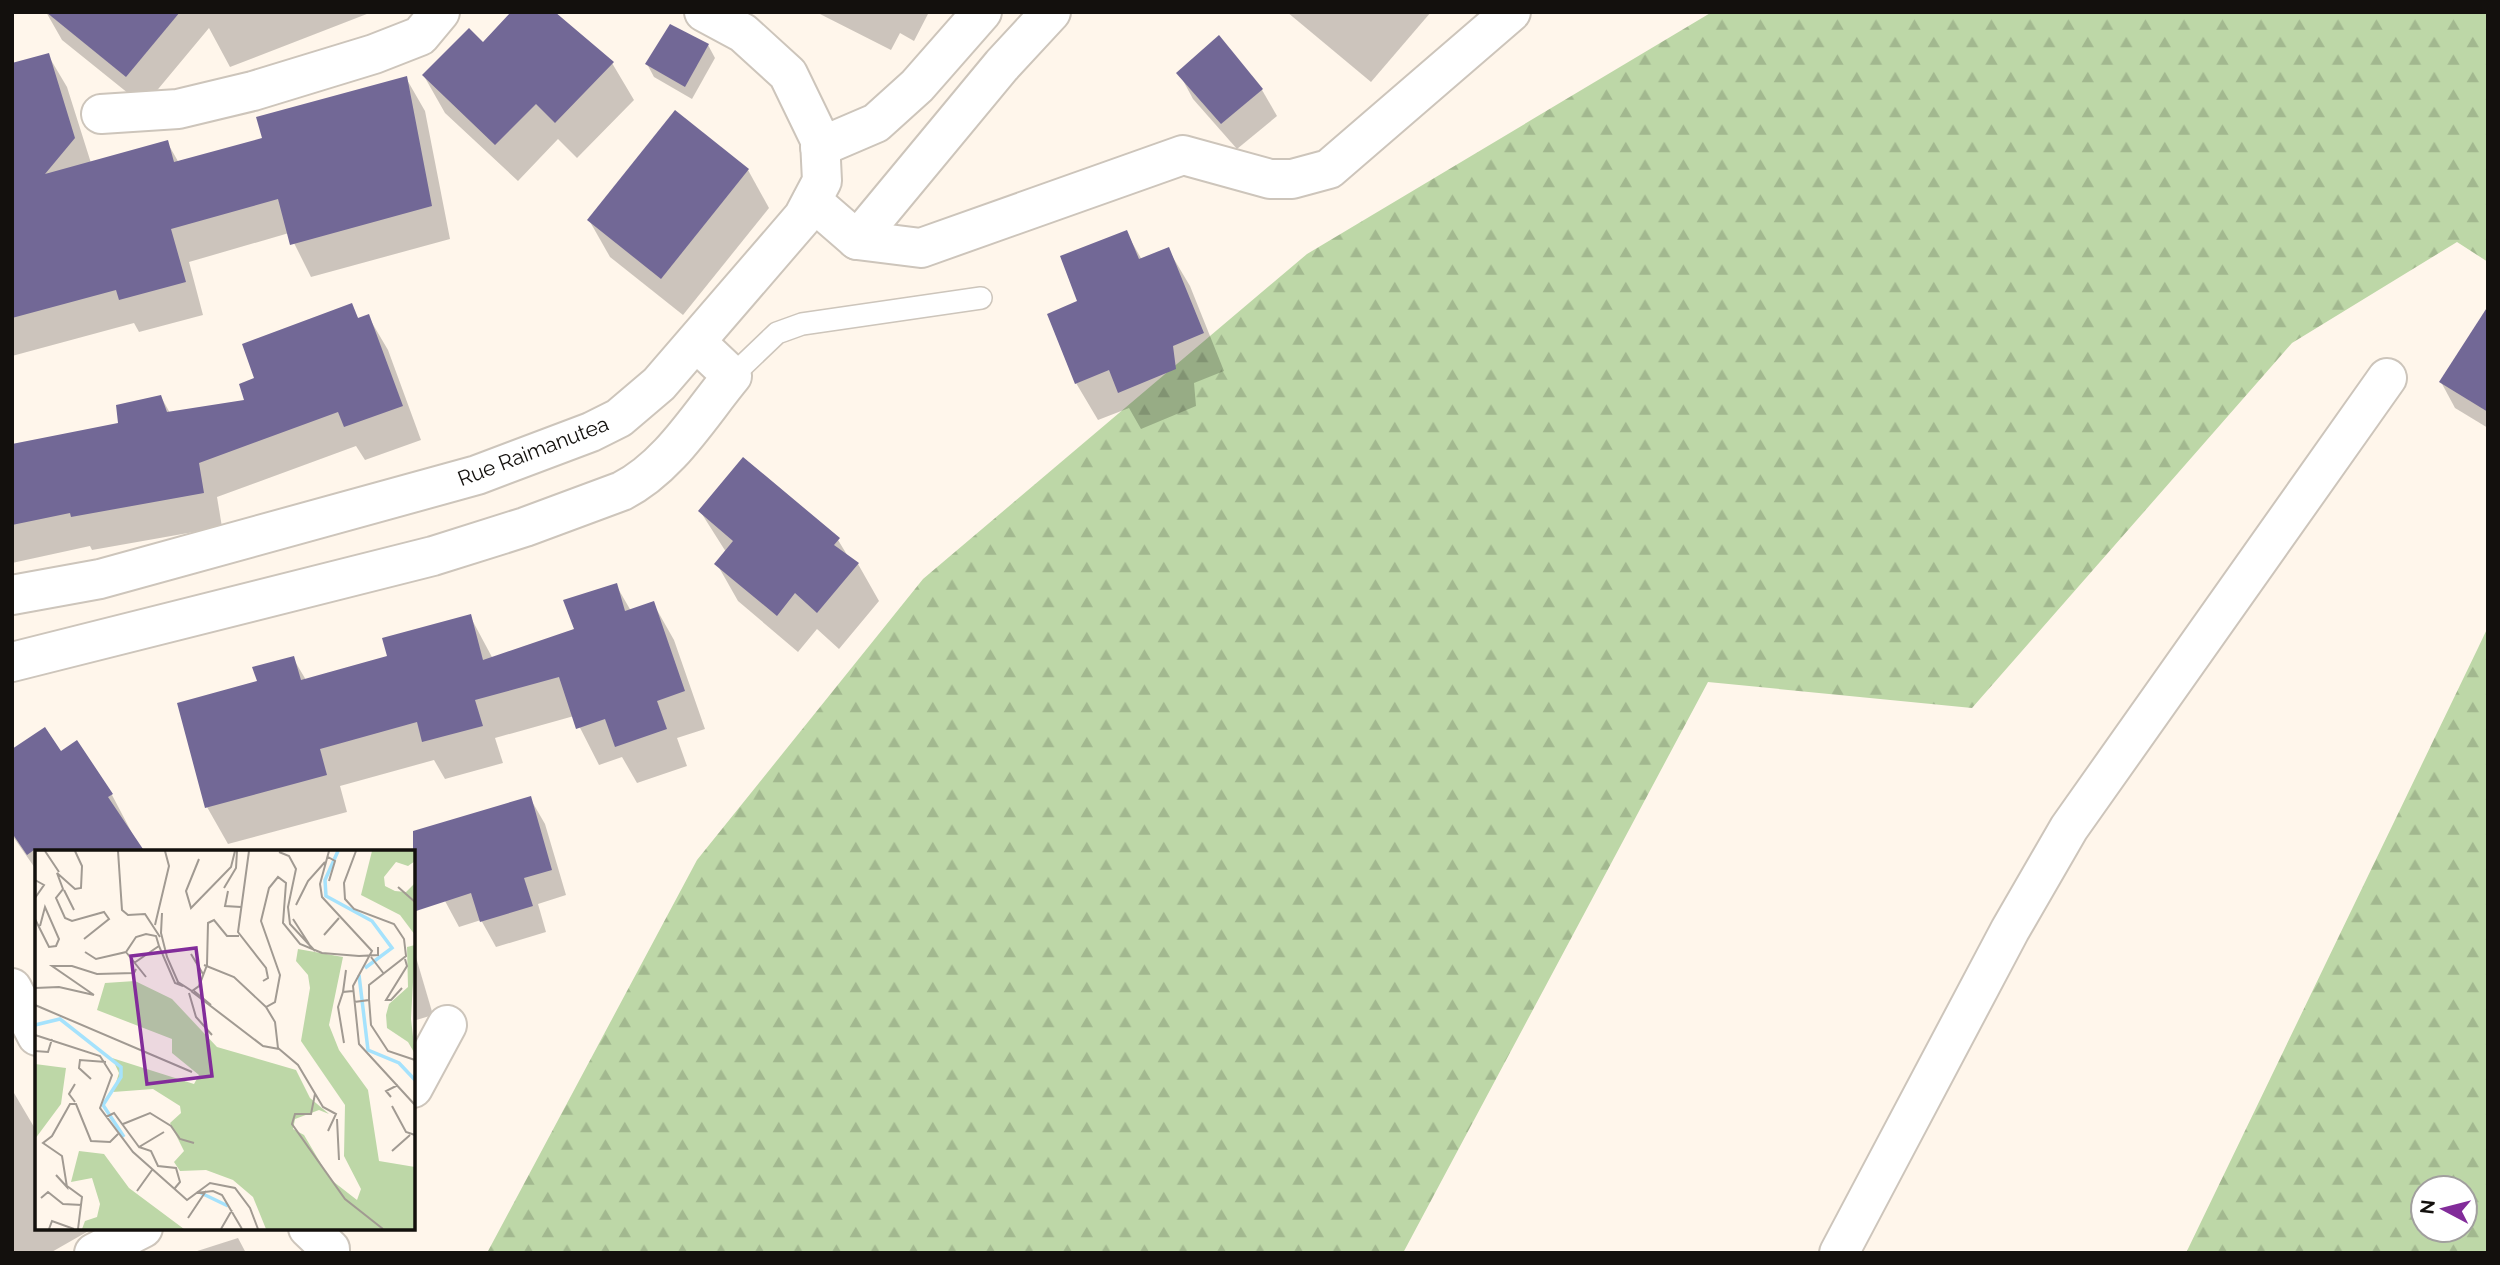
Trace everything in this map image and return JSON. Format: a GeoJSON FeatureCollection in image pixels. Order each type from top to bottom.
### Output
{"type":"FeatureCollection","features":[{"type":"Feature","properties":{"kind":"street"},"geometry":{"type":"LineString","coordinates":[[101,114],[177,109],[253,91],[374,54],[420,36],[440,12]]}},
{"type":"Feature","properties":{"kind":"street","name":"Rue Raimanutea"},"geometry":{"type":"LineString","coordinates":[[12,595],[139,569],[477,475],[619,418],[659,384],[803,217],[822,181],[820,140],[788,74],[743,33],[704,12]]}},
{"type":"Feature","properties":{"kind":"street"},"geometry":{"type":"LineString","coordinates":[[820,147],[876,123],[918,86],[982,12]]}},
{"type":"Feature","properties":{"kind":"street"},"geometry":{"type":"LineString","coordinates":[[857,240],[985,84],[1051,12]]}},
{"type":"Feature","properties":{"kind":"street"},"geometry":{"type":"LineString","coordinates":[[812,201],[857,240],[921,248],[1183,155],[1270,179],[1292,179],[1329,169],[1511,12]]}},
{"type":"Feature","properties":{"kind":"street"},"geometry":{"type":"LineString","coordinates":[[12,662],[433,556],[525,527],[622,491],[637,483],[673,450],[732,376],[696,341]]}},
{"type":"Feature","properties":{"kind":"street"},"geometry":{"type":"LineString","coordinates":[[1839,1253],[2010,930],[2069,828],[2387,378]]}},
{"type":"Feature","properties":{"kind":"street"},"geometry":{"type":"LineString","coordinates":[[12,988],[35,1033]]}},
{"type":"Feature","properties":{"kind":"street"},"geometry":{"type":"LineString","coordinates":[[415,1084],[447,1025]]}},
{"type":"Feature","properties":{"kind":"street"},"geometry":{"type":"LineString","coordinates":[[94,1253],[137,1230]]}},
{"type":"Feature","properties":{"kind":"street"},"geometry":{"type":"LineString","coordinates":[[310,1230],[330,1249],[330,1253]]}},
{"type":"Feature","properties":{"kind":"lane"},"geometry":{"type":"LineString","coordinates":[[732,376],[777,333],[802,324],[981,298]]}},
{"type":"Feature","properties":{"kind":"green space"},"geometry":{"type":"Polygon","coordinates":[[[1712,12],[2488,12],[2488,262],[2457,242],[2292,343],[1972,708],[1708,682],[1403,1253],[487,1253],[697,860],[923,579],[1307,254],[1712,12]]]}},
{"type":"Feature","properties":{"kind":"green space"},"geometry":{"type":"Polygon","coordinates":[[[2488,627],[2488,1253],[2186,1253],[2488,627]]]}},
{"type":"Feature","properties":{"kind":"building"},"geometry":{"type":"Polygon","coordinates":[[[46,12],[180,12],[126,77],[46,12]]]}},
{"type":"Feature","properties":{"kind":"building"},"geometry":{"type":"Polygon","coordinates":[[[511,12],[555,12],[614,62],[555,123],[536,104],[495,145],[422,75],[469,28],[483,42],[511,12]]]}},
{"type":"Feature","properties":{"kind":"building"},"geometry":{"type":"Polygon","coordinates":[[[670,24],[709,44],[685,87],[645,64],[670,24]]]}},
{"type":"Feature","properties":{"kind":"building"},"geometry":{"type":"Polygon","coordinates":[[[1219,35],[1263,89],[1221,124],[1176,73],[1219,35]]]}},
{"type":"Feature","properties":{"kind":"building"},"geometry":{"type":"Polygon","coordinates":[[[49,53],[75,138],[45,174],[168,140],[174,162],[262,138],[256,117],[407,76],[432,206],[290,245],[278,199],[171,229],[186,282],[119,300],[116,290],[12,318],[12,63],[49,53]]]}},
{"type":"Feature","properties":{"kind":"building"},"geometry":{"type":"Polygon","coordinates":[[[675,110],[749,169],[661,279],[587,220],[675,110]]]}},
{"type":"Feature","properties":{"kind":"building"},"geometry":{"type":"Polygon","coordinates":[[[1127,230],[1139,259],[1169,247],[1204,333],[1173,346],[1176,369],[1118,393],[1109,370],[1075,384],[1047,314],[1077,301],[1060,256],[1127,230]]]}},
{"type":"Feature","properties":{"kind":"building"},"geometry":{"type":"Polygon","coordinates":[[[352,303],[358,318],[369,314],[403,406],[344,427],[338,412],[199,463],[204,493],[71,517],[70,513],[12,525],[12,444],[118,423],[116,405],[161,395],[167,412],[244,400],[239,384],[254,378],[242,344],[352,303]]]}},
{"type":"Feature","properties":{"kind":"building"},"geometry":{"type":"Polygon","coordinates":[[[2488,306],[2488,412],[2439,382],[2488,306]]]}},
{"type":"Feature","properties":{"kind":"building"},"geometry":{"type":"Polygon","coordinates":[[[743,457],[840,538],[834,545],[859,563],[817,613],[795,593],[777,616],[714,564],[733,541],[698,511],[743,457]]]}},
{"type":"Feature","properties":{"kind":"building"},"geometry":{"type":"Polygon","coordinates":[[[617,583],[625,611],[654,601],[685,691],[657,701],[667,729],[615,747],[605,719],[576,729],[559,677],[475,700],[483,726],[422,742],[417,722],[320,749],[327,775],[205,808],[177,703],[257,681],[252,667],[294,656],[301,680],[387,656],[382,638],[471,614],[483,660],[574,629],[563,600],[617,583]]]}},
{"type":"Feature","properties":{"kind":"building"},"geometry":{"type":"Polygon","coordinates":[[[45,727],[61,751],[77,740],[113,794],[108,797],[144,850],[34,850],[27,855],[12,833],[12,749],[45,727]]]}},
{"type":"Feature","properties":{"kind":"building"},"geometry":{"type":"Polygon","coordinates":[[[531,796],[552,870],[524,878],[533,906],[480,922],[471,893],[415,911],[413,831],[531,796]]]}}]}
